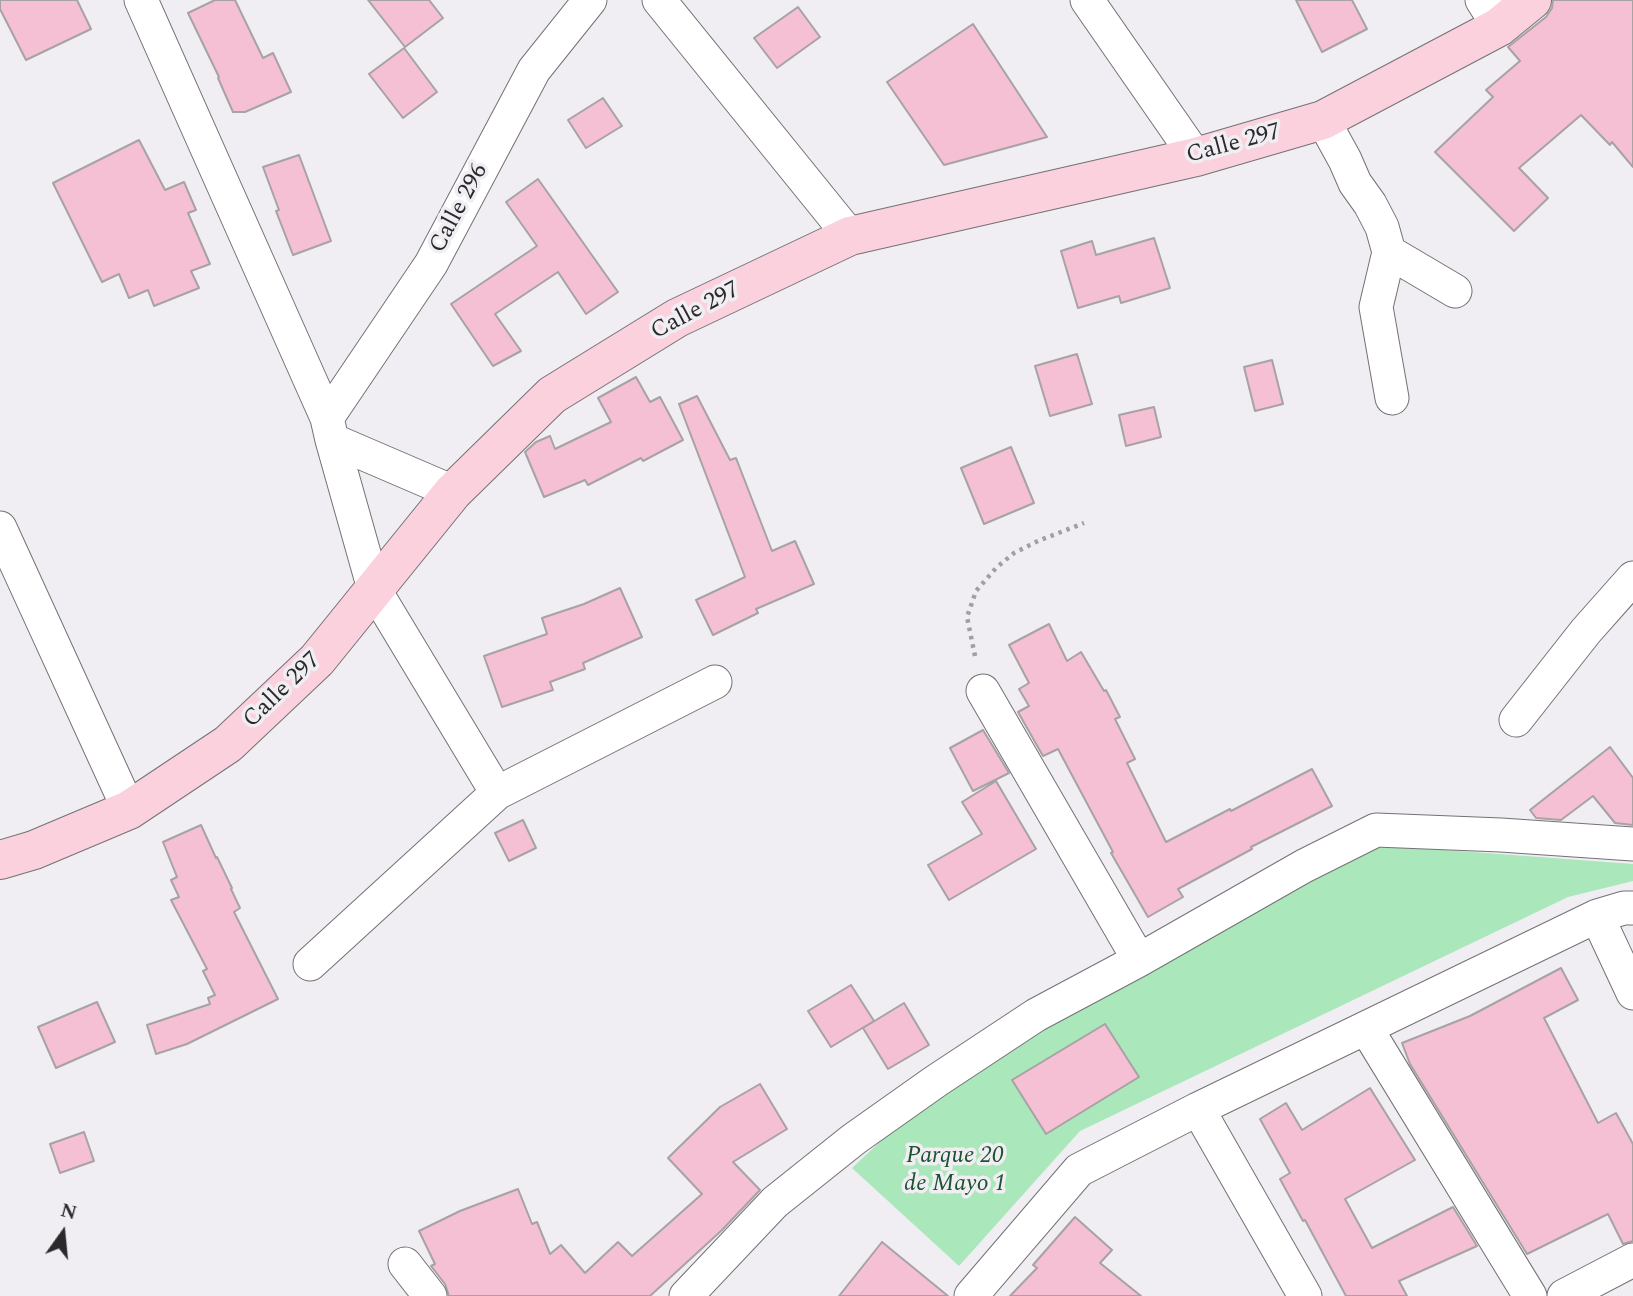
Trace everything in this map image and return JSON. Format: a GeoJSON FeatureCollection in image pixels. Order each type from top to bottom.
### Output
{"type":"FeatureCollection","features":[{"type":"Feature","properties":{"kind":"street"},"geometry":{"type":"LineString","coordinates":[[141,0],[330,429],[374,589],[497,793]]}},
{"type":"Feature","properties":{"kind":"street","name":"Calle 296"},"geometry":{"type":"LineString","coordinates":[[330,429],[431,264],[534,70],[590,0]]}},
{"type":"Feature","properties":{"kind":"street"},"geometry":{"type":"LineString","coordinates":[[659,0],[850,236]]}},
{"type":"Feature","properties":{"kind":"street"},"geometry":{"type":"LineString","coordinates":[[1087,0],[1196,157]]}},
{"type":"Feature","properties":{"kind":"street","name":"Calle 297"},"geometry":{"type":"LineString","coordinates":[[0,860],[34,850],[129,810],[228,744],[317,660],[453,492],[552,395],[677,318],[850,236],[1196,157],[1324,120],[1490,14],[1532,0]]}},
{"type":"Feature","properties":{"kind":"street"},"geometry":{"type":"LineString","coordinates":[[1324,120],[1355,183],[1382,227],[1389,252],[1376,307],[1392,398]]}},
{"type":"Feature","properties":{"kind":"street"},"geometry":{"type":"LineString","coordinates":[[1389,252],[1455,291]]}},
{"type":"Feature","properties":{"kind":"street"},"geometry":{"type":"LineString","coordinates":[[330,429],[453,492]]}},
{"type":"Feature","properties":{"kind":"street"},"geometry":{"type":"LineString","coordinates":[[0,528],[129,810]]}},
{"type":"Feature","properties":{"kind":"street"},"geometry":{"type":"LineString","coordinates":[[1516,720],[1586,631],[1633,578]]}},
{"type":"Feature","properties":{"kind":"street"},"geometry":{"type":"LineString","coordinates":[[310,964],[497,793],[715,682]]}},
{"type":"Feature","properties":{"kind":"street"},"geometry":{"type":"LineString","coordinates":[[983,691],[1139,960]]}},
{"type":"Feature","properties":{"kind":"street"},"geometry":{"type":"LineString","coordinates":[[686,1296],[775,1202],[854,1139],[1036,1015],[1304,866],[1376,830],[1633,844]]}},
{"type":"Feature","properties":{"kind":"street"},"geometry":{"type":"LineString","coordinates":[[971,1296],[1079,1170],[1597,916],[1633,908]]}},
{"type":"Feature","properties":{"kind":"street"},"geometry":{"type":"LineString","coordinates":[[1597,916],[1633,993]]}},
{"type":"Feature","properties":{"kind":"street"},"geometry":{"type":"LineString","coordinates":[[1366,1028],[1530,1296]]}},
{"type":"Feature","properties":{"kind":"street"},"geometry":{"type":"LineString","coordinates":[[1198,1110],[1306,1296]]}},
{"type":"Feature","properties":{"kind":"street"},"geometry":{"type":"LineString","coordinates":[[1564,1296],[1633,1260]]}},
{"type":"Feature","properties":{"kind":"street"},"geometry":{"type":"LineString","coordinates":[[405,1264],[430,1296]]}},
{"type":"Feature","properties":{"kind":"path"},"geometry":{"type":"LineString","coordinates":[[983,691],[967,617],[976,591],[996,568],[1014,553],[1084,523]]}},
{"type":"Feature","properties":{"kind":"green space","name":"Parque 20 de Mayo 1"},"geometry":{"type":"Polygon","coordinates":[[[1378,845],[1633,864],[1633,881],[1568,897],[1080,1131],[959,1266],[852,1168],[883,1139],[1035,1033],[1227,925],[1378,845]]]}},
{"type":"Feature","properties":{"kind":"building"},"geometry":{"type":"Polygon","coordinates":[[[0,0],[77,0],[91,29],[26,60],[0,9],[0,0]]]}},
{"type":"Feature","properties":{"kind":"building"},"geometry":{"type":"Polygon","coordinates":[[[215,0],[235,0],[263,58],[273,53],[291,92],[245,112],[233,112],[188,13],[215,0]]]}},
{"type":"Feature","properties":{"kind":"building"},"geometry":{"type":"Polygon","coordinates":[[[368,0],[429,0],[443,18],[405,47],[368,0]]]}},
{"type":"Feature","properties":{"kind":"building"},"geometry":{"type":"Polygon","coordinates":[[[1296,0],[1352,0],[1367,29],[1322,52],[1296,0]]]}},
{"type":"Feature","properties":{"kind":"building"},"geometry":{"type":"Polygon","coordinates":[[[1553,0],[1633,0],[1633,167],[1612,142],[1610,145],[1581,115],[1519,168],[1548,198],[1514,231],[1435,152],[1493,97],[1486,90],[1520,61],[1508,47],[1546,17],[1552,8],[1553,0]]]}},
{"type":"Feature","properties":{"kind":"building"},"geometry":{"type":"Polygon","coordinates":[[[798,7],[820,37],[777,68],[754,38],[798,7]]]}},
{"type":"Feature","properties":{"kind":"building"},"geometry":{"type":"Polygon","coordinates":[[[973,24],[1047,137],[944,165],[887,82],[973,24]]]}},
{"type":"Feature","properties":{"kind":"building"},"geometry":{"type":"Polygon","coordinates":[[[404,48],[437,92],[403,118],[369,74],[404,48]]]}},
{"type":"Feature","properties":{"kind":"building"},"geometry":{"type":"Polygon","coordinates":[[[603,98],[622,126],[586,148],[568,120],[603,98]]]}},
{"type":"Feature","properties":{"kind":"building"},"geometry":{"type":"Polygon","coordinates":[[[139,140],[165,190],[184,182],[196,210],[188,213],[210,264],[191,271],[199,288],[154,306],[148,290],[129,298],[119,274],[102,282],[53,183],[139,140]]]}},
{"type":"Feature","properties":{"kind":"building"},"geometry":{"type":"Polygon","coordinates":[[[299,155],[331,241],[293,255],[263,167],[299,155]]]}},
{"type":"Feature","properties":{"kind":"building"},"geometry":{"type":"Polygon","coordinates":[[[538,179],[618,292],[586,314],[558,272],[495,314],[521,351],[493,366],[451,304],[537,246],[506,202],[538,179]]]}},
{"type":"Feature","properties":{"kind":"building"},"geometry":{"type":"Polygon","coordinates":[[[1154,238],[1170,288],[1121,303],[1119,296],[1078,308],[1061,251],[1092,241],[1096,255],[1154,238]]]}},
{"type":"Feature","properties":{"kind":"building"},"geometry":{"type":"Polygon","coordinates":[[[1077,354],[1092,404],[1050,416],[1035,366],[1077,354]]]}},
{"type":"Feature","properties":{"kind":"building"},"geometry":{"type":"Polygon","coordinates":[[[1272,360],[1283,404],[1255,411],[1244,367],[1272,360]]]}},
{"type":"Feature","properties":{"kind":"building"},"geometry":{"type":"Polygon","coordinates":[[[636,377],[650,402],[660,397],[683,440],[588,485],[585,480],[544,497],[525,452],[536,442],[550,436],[555,449],[611,422],[598,398],[636,377]]]}},
{"type":"Feature","properties":{"kind":"building"},"geometry":{"type":"Polygon","coordinates":[[[697,396],[730,460],[736,458],[772,551],[795,541],[814,584],[756,609],[758,613],[713,635],[696,600],[745,577],[679,404],[697,396]]]}},
{"type":"Feature","properties":{"kind":"building"},"geometry":{"type":"Polygon","coordinates":[[[1154,407],[1161,437],[1126,446],[1119,415],[1154,407]]]}},
{"type":"Feature","properties":{"kind":"building"},"geometry":{"type":"Polygon","coordinates":[[[1011,447],[1034,503],[984,524],[961,468],[1011,447]]]}},
{"type":"Feature","properties":{"kind":"building"},"geometry":{"type":"Polygon","coordinates":[[[620,588],[642,637],[583,663],[585,669],[550,682],[553,690],[502,707],[484,656],[547,634],[542,618],[620,588]]]}},
{"type":"Feature","properties":{"kind":"building"},"geometry":{"type":"Polygon","coordinates":[[[1049,624],[1067,661],[1081,652],[1104,691],[1106,690],[1120,717],[1115,719],[1135,759],[1127,763],[1166,842],[1312,769],[1332,806],[1251,847],[1252,849],[1178,889],[1183,897],[1148,917],[1111,853],[1113,852],[1058,749],[1043,756],[1018,712],[1029,706],[1019,689],[1029,683],[1009,645],[1049,624]]]}},
{"type":"Feature","properties":{"kind":"building"},"geometry":{"type":"Polygon","coordinates":[[[983,730],[1009,773],[973,791],[950,748],[983,730]]]}},
{"type":"Feature","properties":{"kind":"building"},"geometry":{"type":"Polygon","coordinates":[[[1610,747],[1633,778],[1633,825],[1615,823],[1593,796],[1561,820],[1536,818],[1530,810],[1610,747]]]}},
{"type":"Feature","properties":{"kind":"building"},"geometry":{"type":"Polygon","coordinates":[[[996,781],[1036,849],[949,900],[928,865],[982,834],[962,802],[996,781]]]}},
{"type":"Feature","properties":{"kind":"building"},"geometry":{"type":"Polygon","coordinates":[[[523,820],[536,848],[509,861],[495,833],[523,820]]]}},
{"type":"Feature","properties":{"kind":"building"},"geometry":{"type":"Polygon","coordinates":[[[201,825],[240,908],[234,912],[278,999],[187,1044],[156,1054],[147,1025],[210,1004],[208,998],[215,995],[203,971],[207,969],[171,900],[179,897],[171,880],[177,877],[163,842],[201,825]]]}},
{"type":"Feature","properties":{"kind":"building"},"geometry":{"type":"Polygon","coordinates":[[[1561,968],[1578,1000],[1544,1018],[1598,1123],[1616,1113],[1633,1144],[1633,1241],[1623,1244],[1608,1214],[1527,1254],[1410,1064],[1402,1043],[1470,1016],[1561,968]]]}},
{"type":"Feature","properties":{"kind":"building"},"geometry":{"type":"Polygon","coordinates":[[[851,985],[874,1021],[831,1047],[808,1011],[851,985]]]}},
{"type":"Feature","properties":{"kind":"building"},"geometry":{"type":"Polygon","coordinates":[[[97,1002],[115,1042],[56,1068],[38,1027],[97,1002]]]}},
{"type":"Feature","properties":{"kind":"building"},"geometry":{"type":"Polygon","coordinates":[[[904,1003],[929,1045],[888,1069],[863,1028],[904,1003]]]}},
{"type":"Feature","properties":{"kind":"building"},"geometry":{"type":"Polygon","coordinates":[[[1105,1024],[1139,1077],[1046,1134],[1012,1080],[1105,1024]]]}},
{"type":"Feature","properties":{"kind":"building"},"geometry":{"type":"Polygon","coordinates":[[[760,1084],[787,1129],[733,1162],[760,1190],[722,1230],[650,1296],[449,1296],[445,1284],[431,1266],[435,1264],[419,1231],[460,1211],[518,1189],[532,1224],[537,1222],[550,1254],[561,1245],[585,1273],[618,1242],[632,1256],[702,1194],[668,1158],[720,1107],[760,1084]]]}},
{"type":"Feature","properties":{"kind":"building"},"geometry":{"type":"Polygon","coordinates":[[[1370,1088],[1415,1160],[1345,1199],[1372,1248],[1453,1207],[1477,1246],[1399,1281],[1407,1296],[1346,1296],[1280,1179],[1290,1173],[1260,1119],[1286,1103],[1302,1130],[1370,1088]]]}},
{"type":"Feature","properties":{"kind":"building"},"geometry":{"type":"Polygon","coordinates":[[[84,1132],[94,1161],[60,1173],[50,1144],[84,1132]]]}},
{"type":"Feature","properties":{"kind":"building"},"geometry":{"type":"Polygon","coordinates":[[[1075,1217],[1112,1250],[1100,1263],[1141,1296],[1010,1296],[1037,1268],[1033,1265],[1075,1217]]]}},
{"type":"Feature","properties":{"kind":"building"},"geometry":{"type":"Polygon","coordinates":[[[882,1242],[948,1296],[839,1296],[882,1242]]]}}]}
